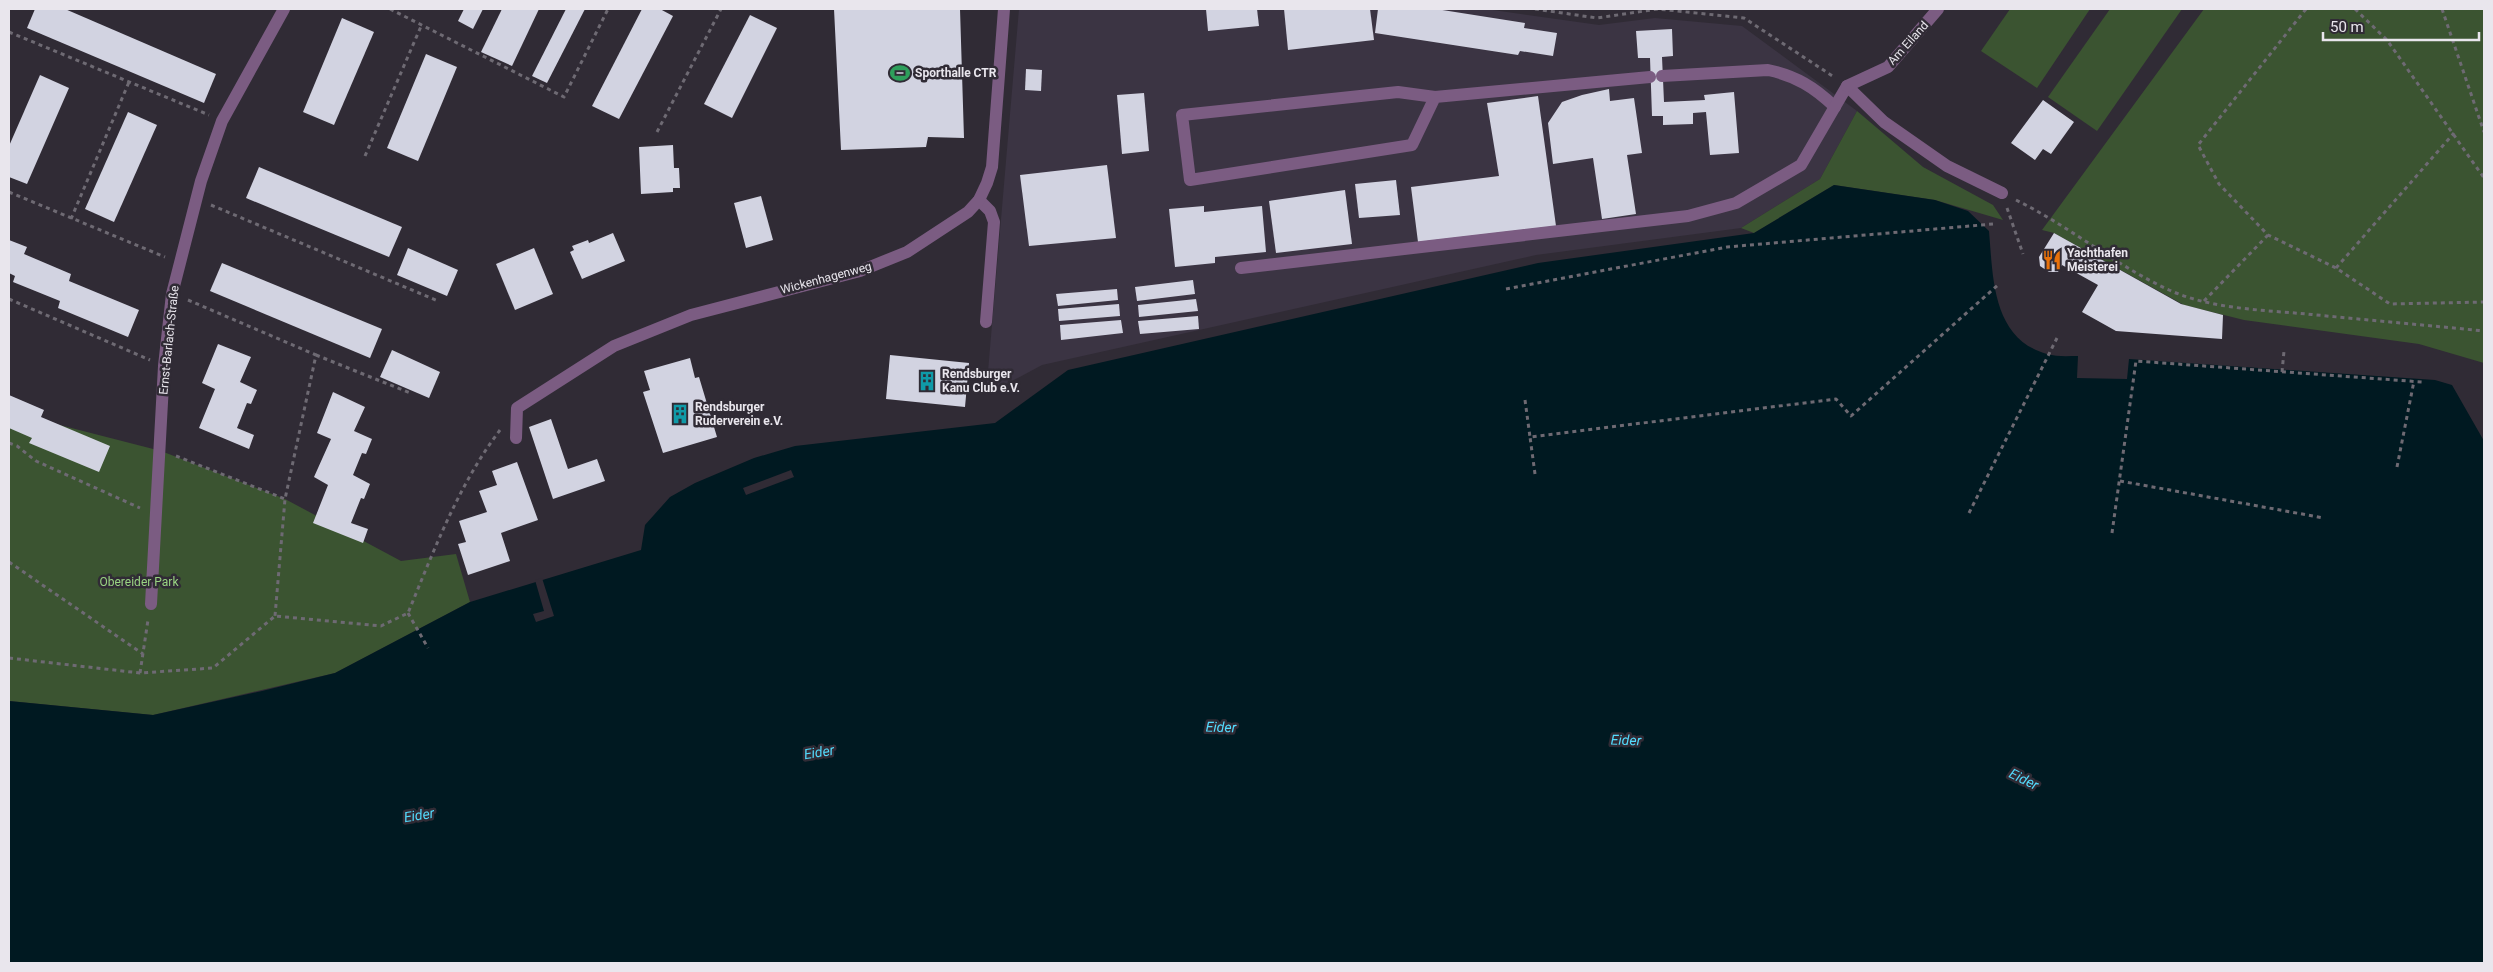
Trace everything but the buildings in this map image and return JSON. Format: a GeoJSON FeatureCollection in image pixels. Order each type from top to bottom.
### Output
{"type":"FeatureCollection","features":[{"type":"Feature","properties":{"kind":"street","name":"Ernst-Barlach-Straße"},"geometry":{"type":"LineString","coordinates":[[151,604],[161,451],[164,366],[172,294],[196,199],[222,121],[284,9]]}},
{"type":"Feature","properties":{"kind":"street","name":"Wickenhagenweg"},"geometry":{"type":"LineString","coordinates":[[517,408],[614,346],[690,315],[860,271],[907,252],[968,212],[979,200],[988,183],[992,167],[1004,9]]}},
{"type":"Feature","properties":{"kind":"street","name":"Am Eiland"},"geometry":{"type":"LineString","coordinates":[[1847,86],[1888,67],[1938,9]]}},
{"type":"Feature","properties":{"kind":"street"},"geometry":{"type":"LineString","coordinates":[[1435,97],[1412,145],[1190,180],[1182,114],[1398,92],[1435,97],[1656,76],[1768,70],[1785,73],[1809,83],[1835,107]]}},
{"type":"Feature","properties":{"kind":"street"},"geometry":{"type":"LineString","coordinates":[[1241,268],[1688,216],[1736,203],[1801,165],[1847,86],[1884,122],[1940,161],[2002,193]]}},
{"type":"Feature","properties":{"kind":"street"},"geometry":{"type":"LineString","coordinates":[[979,200],[990,211],[994,222],[986,322]]}},
{"type":"Feature","properties":{"kind":"street"},"geometry":{"type":"LineString","coordinates":[[516,438],[517,408]]}},
{"type":"Feature","properties":{"kind":"path"},"geometry":{"type":"LineString","coordinates":[[390,9],[564,97],[608,9]]}},
{"type":"Feature","properties":{"kind":"path"},"geometry":{"type":"LineString","coordinates":[[657,132],[721,9]]}},
{"type":"Feature","properties":{"kind":"path"},"geometry":{"type":"LineString","coordinates":[[1535,9],[1597,18],[1658,9],[1744,18],[1847,86]]}},
{"type":"Feature","properties":{"kind":"path"},"geometry":{"type":"LineString","coordinates":[[2306,9],[2198,145],[2219,184],[2268,235],[2336,268],[2390,304],[2484,302]]}},
{"type":"Feature","properties":{"kind":"path"},"geometry":{"type":"LineString","coordinates":[[2355,9],[2387,40],[2484,178]]}},
{"type":"Feature","properties":{"kind":"path"},"geometry":{"type":"LineString","coordinates":[[2442,9],[2484,132]]}},
{"type":"Feature","properties":{"kind":"path"},"geometry":{"type":"LineString","coordinates":[[365,156],[422,24]]}},
{"type":"Feature","properties":{"kind":"path"},"geometry":{"type":"LineString","coordinates":[[9,32],[222,121]]}},
{"type":"Feature","properties":{"kind":"path"},"geometry":{"type":"LineString","coordinates":[[70,218],[129,82]]}},
{"type":"Feature","properties":{"kind":"path"},"geometry":{"type":"LineString","coordinates":[[2336,268],[2454,133]]}},
{"type":"Feature","properties":{"kind":"path"},"geometry":{"type":"LineString","coordinates":[[9,192],[180,263]]}},
{"type":"Feature","properties":{"kind":"path"},"geometry":{"type":"LineString","coordinates":[[2002,193],[2023,254]]}},
{"type":"Feature","properties":{"kind":"path"},"geometry":{"type":"LineString","coordinates":[[2002,193],[2044,214],[2118,262],[2170,290],[2203,301],[2268,311],[2484,331]]}},
{"type":"Feature","properties":{"kind":"path"},"geometry":{"type":"LineString","coordinates":[[196,199],[438,301]]}},
{"type":"Feature","properties":{"kind":"path"},"geometry":{"type":"LineString","coordinates":[[1506,289],[1727,247],[1993,224]]}},
{"type":"Feature","properties":{"kind":"path"},"geometry":{"type":"LineString","coordinates":[[2203,301],[2268,235]]}},
{"type":"Feature","properties":{"kind":"path"},"geometry":{"type":"LineString","coordinates":[[1530,437],[1836,399],[1850,416],[1999,284]]}},
{"type":"Feature","properties":{"kind":"path"},"geometry":{"type":"LineString","coordinates":[[172,294],[410,393]]}},
{"type":"Feature","properties":{"kind":"path"},"geometry":{"type":"LineString","coordinates":[[9,299],[164,366]]}},
{"type":"Feature","properties":{"kind":"path"},"geometry":{"type":"LineString","coordinates":[[1969,513],[2057,338]]}},
{"type":"Feature","properties":{"kind":"path"},"geometry":{"type":"LineString","coordinates":[[2282,372],[2284,350]]}},
{"type":"Feature","properties":{"kind":"path"},"geometry":{"type":"LineString","coordinates":[[9,658],[140,673],[213,668],[275,616],[285,499],[316,354]]}},
{"type":"Feature","properties":{"kind":"path"},"geometry":{"type":"LineString","coordinates":[[2112,533],[2136,360],[2422,382]]}},
{"type":"Feature","properties":{"kind":"path"},"geometry":{"type":"LineString","coordinates":[[2398,467],[2414,381]]}},
{"type":"Feature","properties":{"kind":"path"},"geometry":{"type":"LineString","coordinates":[[1525,400],[1534,474]]}},
{"type":"Feature","properties":{"kind":"path"},"geometry":{"type":"LineString","coordinates":[[275,616],[381,626],[408,613],[438,541],[478,462],[517,408]]}},
{"type":"Feature","properties":{"kind":"path"},"geometry":{"type":"LineString","coordinates":[[9,443],[18,446],[36,461],[157,515]]}},
{"type":"Feature","properties":{"kind":"path"},"geometry":{"type":"LineString","coordinates":[[161,451],[285,499]]}},
{"type":"Feature","properties":{"kind":"path"},"geometry":{"type":"LineString","coordinates":[[2120,481],[2324,518]]}},
{"type":"Feature","properties":{"kind":"path"},"geometry":{"type":"LineString","coordinates":[[9,562],[143,654]]}},
{"type":"Feature","properties":{"kind":"path"},"geometry":{"type":"LineString","coordinates":[[140,673],[151,604]]}},
{"type":"Feature","properties":{"kind":"path"},"geometry":{"type":"LineString","coordinates":[[408,613],[428,648]]}},
{"type":"Feature","properties":{"kind":"shaded area"},"geometry":{"type":"Polygon","coordinates":[[[1019,9],[1486,9],[1599,25],[1655,18],[1742,26],[1857,111],[1820,179],[1741,228],[1536,255],[1042,365],[986,395],[1019,9]]]}},
{"type":"Feature","properties":{"kind":"green space"},"geometry":{"type":"Polygon","coordinates":[[[2010,9],[2090,9],[2037,88],[1981,51],[2010,9]]]}},
{"type":"Feature","properties":{"kind":"green space"},"geometry":{"type":"Polygon","coordinates":[[[2110,9],[2182,9],[2097,131],[2048,97],[2110,9]]]}},
{"type":"Feature","properties":{"kind":"green space"},"geometry":{"type":"Polygon","coordinates":[[[2204,9],[2484,9],[2484,363],[2419,344],[2244,320],[2184,305],[2054,233],[2042,230],[2204,9]]]}},
{"type":"Feature","properties":{"kind":"green space"},"geometry":{"type":"Polygon","coordinates":[[[1857,111],[1923,167],[1993,205],[2003,220],[1935,200],[1834,185],[1754,233],[1741,228],[1820,179],[1857,111]]]}},
{"type":"Feature","properties":{"kind":"green space","name":"Obereider Park"},"geometry":{"type":"Polygon","coordinates":[[[9,412],[161,451],[285,499],[401,561],[456,554],[470,602],[335,673],[153,715],[9,701],[9,412]]]}},
{"type":"Feature","properties":{"kind":"water","name":"Eider"},"geometry":{"type":"Polygon","coordinates":[[[1834,185],[1935,200],[1968,211],[1989,231],[1992,268],[1999,304],[2006,321],[2015,335],[2029,346],[2047,354],[2078,356],[2077,378],[2127,379],[2129,359],[2435,380],[2452,385],[2484,441],[2484,963],[9,963],[9,701],[153,715],[335,673],[470,602],[641,550],[645,525],[670,497],[695,483],[754,458],[795,446],[995,423],[1068,370],[1538,263],[1754,233],[1834,185]]]}},
{"type":"Feature","properties":{"kind":"pier"},"geometry":{"type":"Polygon","coordinates":[[[791,470],[794,477],[746,495],[743,488],[791,470]]]}},
{"type":"Feature","properties":{"kind":"pier"},"geometry":{"type":"Polygon","coordinates":[[[542,578],[554,616],[536,622],[533,614],[544,611],[535,580],[542,578]]]}},
{"type":"Feature","properties":{"kind":"place","name":"Sporthalle CTR"},"geometry":{"type":"Point","coordinates":[900,73]}},
{"type":"Feature","properties":{"kind":"place","name":"Yachthafen Meisterei"},"geometry":{"type":"Point","coordinates":[2052,260]}},
{"type":"Feature","properties":{"kind":"place","name":"Rendsburger Kanu Club e.V."},"geometry":{"type":"Point","coordinates":[927,381]}},
{"type":"Feature","properties":{"kind":"place","name":"Rendsburger Ruderverein e.V."},"geometry":{"type":"Point","coordinates":[680,414]}}]}
